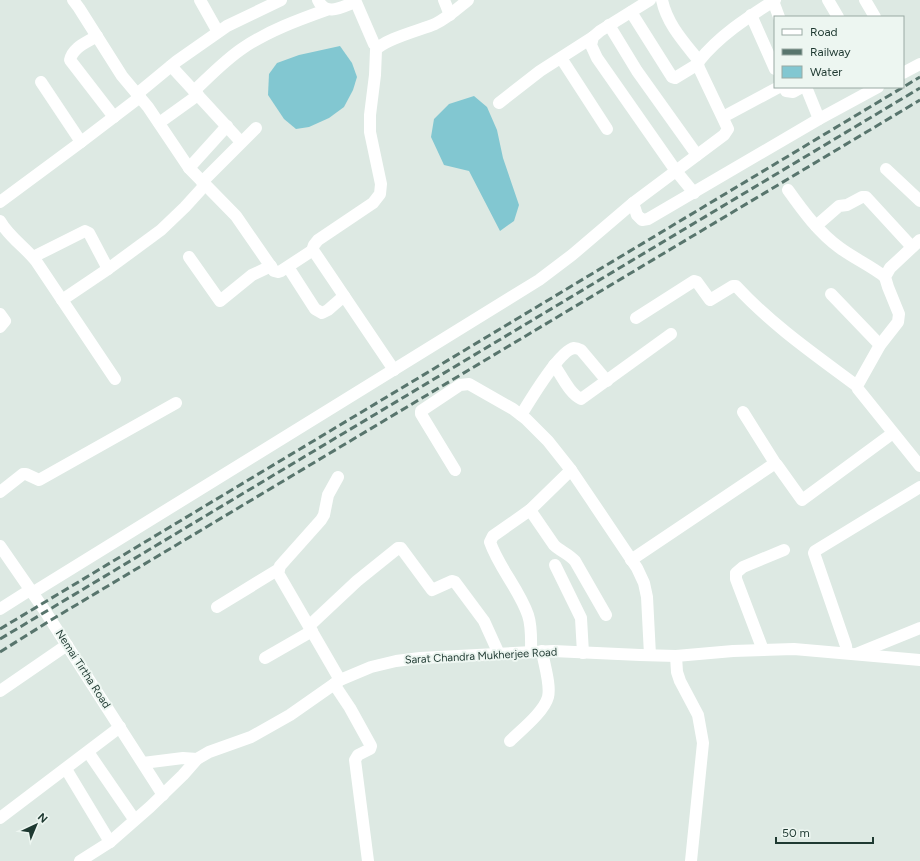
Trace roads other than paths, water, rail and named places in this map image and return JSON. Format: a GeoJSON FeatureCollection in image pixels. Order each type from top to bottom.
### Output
{"type":"FeatureCollection","features":[{"type":"Feature","properties":{"kind":"street"},"geometry":{"type":"LineString","coordinates":[[73,0],[122,76],[148,106],[189,168],[236,216],[270,266],[278,272],[312,252],[314,245],[318,240],[372,203],[380,194],[381,184],[370,132],[370,116],[375,75],[375,55],[378,48],[383,44],[434,24],[450,15],[468,0]]}},
{"type":"Feature","properties":{"kind":"street"},"geometry":{"type":"LineString","coordinates":[[200,0],[218,32]]}},
{"type":"Feature","properties":{"kind":"street"},"geometry":{"type":"LineString","coordinates":[[0,202],[114,117],[171,66],[218,32],[237,20],[281,0]]}},
{"type":"Feature","properties":{"kind":"street"},"geometry":{"type":"LineString","coordinates":[[318,0],[326,10]]}},
{"type":"Feature","properties":{"kind":"street"},"geometry":{"type":"LineString","coordinates":[[444,0],[450,15]]}},
{"type":"Feature","properties":{"kind":"street"},"geometry":{"type":"LineString","coordinates":[[499,103],[540,71],[609,25],[650,0]]}},
{"type":"Feature","properties":{"kind":"street"},"geometry":{"type":"LineString","coordinates":[[0,608],[31,591],[539,280],[633,203],[727,132],[728,129],[723,116],[699,62],[668,21],[664,12],[662,0]]}},
{"type":"Feature","properties":{"kind":"street"},"geometry":{"type":"LineString","coordinates":[[828,0],[834,16]]}},
{"type":"Feature","properties":{"kind":"street"},"geometry":{"type":"LineString","coordinates":[[865,0],[873,16]]}},
{"type":"Feature","properties":{"kind":"street"},"geometry":{"type":"LineString","coordinates":[[159,123],[196,93],[229,59],[254,41],[283,26],[326,10],[334,10],[355,1],[374,44],[378,48]]}},
{"type":"Feature","properties":{"kind":"street"},"geometry":{"type":"LineString","coordinates":[[631,12],[672,77],[675,78],[699,62],[720,39],[751,15],[774,1],[779,16]]}},
{"type":"Feature","properties":{"kind":"street"},"geometry":{"type":"LineString","coordinates":[[751,15],[774,67]]}},
{"type":"Feature","properties":{"kind":"street"},"geometry":{"type":"LineString","coordinates":[[609,25],[636,71],[697,155]]}},
{"type":"Feature","properties":{"kind":"street"},"geometry":{"type":"LineString","coordinates":[[97,36],[76,49],[72,53],[70,60],[114,117]]}},
{"type":"Feature","properties":{"kind":"street"},"geometry":{"type":"LineString","coordinates":[[593,37],[591,45],[597,58],[676,171],[694,193]]}},
{"type":"Feature","properties":{"kind":"street"},"geometry":{"type":"LineString","coordinates":[[561,58],[607,129]]}},
{"type":"Feature","properties":{"kind":"street"},"geometry":{"type":"LineString","coordinates":[[904,71],[920,64]]}},
{"type":"Feature","properties":{"kind":"street"},"geometry":{"type":"LineString","coordinates":[[171,66],[241,142]]}},
{"type":"Feature","properties":{"kind":"street"},"geometry":{"type":"LineString","coordinates":[[41,82],[81,142]]}},
{"type":"Feature","properties":{"kind":"street"},"geometry":{"type":"LineString","coordinates":[[723,116],[777,88]]}},
{"type":"Feature","properties":{"kind":"street"},"geometry":{"type":"LineString","coordinates":[[784,88],[786,91],[793,92],[800,88]]}},
{"type":"Feature","properties":{"kind":"street"},"geometry":{"type":"LineString","coordinates":[[806,88],[819,119]]}},
{"type":"Feature","properties":{"kind":"street"},"geometry":{"type":"LineString","coordinates":[[633,203],[637,215],[642,220],[648,219],[819,119],[876,88]]}},
{"type":"Feature","properties":{"kind":"street"},"geometry":{"type":"LineString","coordinates":[[189,168],[227,126]]}},
{"type":"Feature","properties":{"kind":"street"},"geometry":{"type":"LineString","coordinates":[[62,300],[108,269],[172,220],[241,142],[256,128]]}},
{"type":"Feature","properties":{"kind":"street"},"geometry":{"type":"LineString","coordinates":[[886,168],[920,201]]}},
{"type":"Feature","properties":{"kind":"street"},"geometry":{"type":"LineString","coordinates":[[788,190],[816,226],[839,248],[874,268],[885,277],[899,314],[898,322],[880,346],[857,386]]}},
{"type":"Feature","properties":{"kind":"street"},"geometry":{"type":"LineString","coordinates":[[816,226],[839,206],[847,205],[862,197],[866,197],[916,243],[890,268],[885,277]]}},
{"type":"Feature","properties":{"kind":"street"},"geometry":{"type":"LineString","coordinates":[[0,221],[33,256],[115,379]]}},
{"type":"Feature","properties":{"kind":"street"},"geometry":{"type":"LineString","coordinates":[[33,256],[85,231],[89,233],[108,269]]}},
{"type":"Feature","properties":{"kind":"street"},"geometry":{"type":"LineString","coordinates":[[312,252],[318,258],[394,370]]}},
{"type":"Feature","properties":{"kind":"street"},"geometry":{"type":"LineString","coordinates":[[189,257],[220,301],[252,275],[270,266]]}},
{"type":"Feature","properties":{"kind":"street"},"geometry":{"type":"LineString","coordinates":[[288,267],[315,309],[322,313],[328,310],[344,296]]}},
{"type":"Feature","properties":{"kind":"street"},"geometry":{"type":"LineString","coordinates":[[636,318],[694,282],[697,282],[710,300],[733,286],[778,327],[857,386],[920,466]]}},
{"type":"Feature","properties":{"kind":"street"},"geometry":{"type":"LineString","coordinates":[[831,294],[880,346]]}},
{"type":"Feature","properties":{"kind":"street"},"geometry":{"type":"LineString","coordinates":[[0,314],[5,321],[0,327]]}},
{"type":"Feature","properties":{"kind":"street"},"geometry":{"type":"LineString","coordinates":[[554,365],[572,392],[581,399],[671,334]]}},
{"type":"Feature","properties":{"kind":"street"},"geometry":{"type":"LineString","coordinates":[[521,415],[554,365],[567,352],[574,348],[581,350],[607,381]]}},
{"type":"Feature","properties":{"kind":"street"},"geometry":{"type":"LineString","coordinates":[[455,470],[421,414],[423,408],[464,384],[468,384],[521,415],[548,441],[571,470],[631,560],[644,583],[647,597],[650,656]]}},
{"type":"Feature","properties":{"kind":"street"},"geometry":{"type":"LineString","coordinates":[[0,492],[23,474],[39,480],[176,403]]}},
{"type":"Feature","properties":{"kind":"street"},"geometry":{"type":"LineString","coordinates":[[743,412],[775,464],[802,500],[893,433]]}},
{"type":"Feature","properties":{"kind":"street"},"geometry":{"type":"LineString","coordinates":[[631,560],[775,464]]}},
{"type":"Feature","properties":{"kind":"street"},"geometry":{"type":"LineString","coordinates":[[510,741],[538,714],[546,703],[548,687],[528,616],[520,596],[493,550],[490,542],[493,536],[530,510],[571,470]]}},
{"type":"Feature","properties":{"kind":"street"},"geometry":{"type":"LineString","coordinates":[[217,607],[278,569],[321,520],[324,515],[328,495],[338,477]]}},
{"type":"Feature","properties":{"kind":"street"},"geometry":{"type":"LineString","coordinates":[[920,487],[814,553],[846,646],[851,654],[920,628]]}},
{"type":"Feature","properties":{"kind":"street"},"geometry":{"type":"LineString","coordinates":[[530,510],[554,545],[575,560],[606,615]]}},
{"type":"Feature","properties":{"kind":"street","name":"Nemai Tirtha Road"},"geometry":{"type":"LineString","coordinates":[[0,546],[67,645],[164,795]]}},
{"type":"Feature","properties":{"kind":"street"},"geometry":{"type":"LineString","coordinates":[[265,658],[311,629],[366,573],[398,548],[401,548],[432,590],[452,581],[455,582],[484,620],[499,654]]}},
{"type":"Feature","properties":{"kind":"street"},"geometry":{"type":"LineString","coordinates":[[763,650],[736,579],[736,573],[743,566],[784,550]]}},
{"type":"Feature","properties":{"kind":"street"},"geometry":{"type":"LineString","coordinates":[[554,565],[580,618],[583,653]]}},
{"type":"Feature","properties":{"kind":"street"},"geometry":{"type":"LineString","coordinates":[[278,569],[278,573],[311,629],[371,748],[358,755],[355,760],[368,861]]}},
{"type":"Feature","properties":{"kind":"street"},"geometry":{"type":"LineString","coordinates":[[0,691],[67,645]]}},
{"type":"Feature","properties":{"kind":"street","name":"Sarat Chandra Mukherjee Road"},"geometry":{"type":"LineString","coordinates":[[80,861],[110,842],[134,819],[164,795],[197,759],[209,752],[251,737],[290,715],[337,682],[371,667],[396,661],[420,658],[537,652],[676,656],[794,649],[920,660]]}},
{"type":"Feature","properties":{"kind":"street"},"geometry":{"type":"LineString","coordinates":[[676,656],[677,672],[680,681],[698,715],[703,743],[691,861]]}},
{"type":"Feature","properties":{"kind":"street"},"geometry":{"type":"LineString","coordinates":[[2,812],[66,769],[120,727]]}},
{"type":"Feature","properties":{"kind":"street"},"geometry":{"type":"LineString","coordinates":[[88,752],[134,819]]}},
{"type":"Feature","properties":{"kind":"street"},"geometry":{"type":"LineString","coordinates":[[143,764],[183,758],[197,759]]}},
{"type":"Feature","properties":{"kind":"street"},"geometry":{"type":"LineString","coordinates":[[66,769],[110,842]]}},
{"type":"Feature","properties":{"kind":"water"},"geometry":{"type":"Polygon","coordinates":[[[340,46],[352,63],[357,77],[353,90],[344,107],[329,118],[309,127],[296,129],[284,119],[268,95],[269,74],[277,63],[299,55],[340,46]]]}},
{"type":"Feature","properties":{"kind":"water"},"geometry":{"type":"Polygon","coordinates":[[[474,96],[487,107],[497,130],[503,158],[519,205],[514,221],[500,231],[469,171],[444,165],[431,137],[434,119],[449,104],[474,96]]]}},
{"type":"Feature","properties":{"kind":"railway"},"geometry":{"type":"LineString","coordinates":[[904,87],[920,77]]}},
{"type":"Feature","properties":{"kind":"railway"},"geometry":{"type":"LineString","coordinates":[[0,629],[902,88]]}},
{"type":"Feature","properties":{"kind":"railway"},"geometry":{"type":"LineString","coordinates":[[0,639],[920,88]]}},
{"type":"Feature","properties":{"kind":"railway"},"geometry":{"type":"LineString","coordinates":[[0,652],[51,620],[920,100]]}}]}
